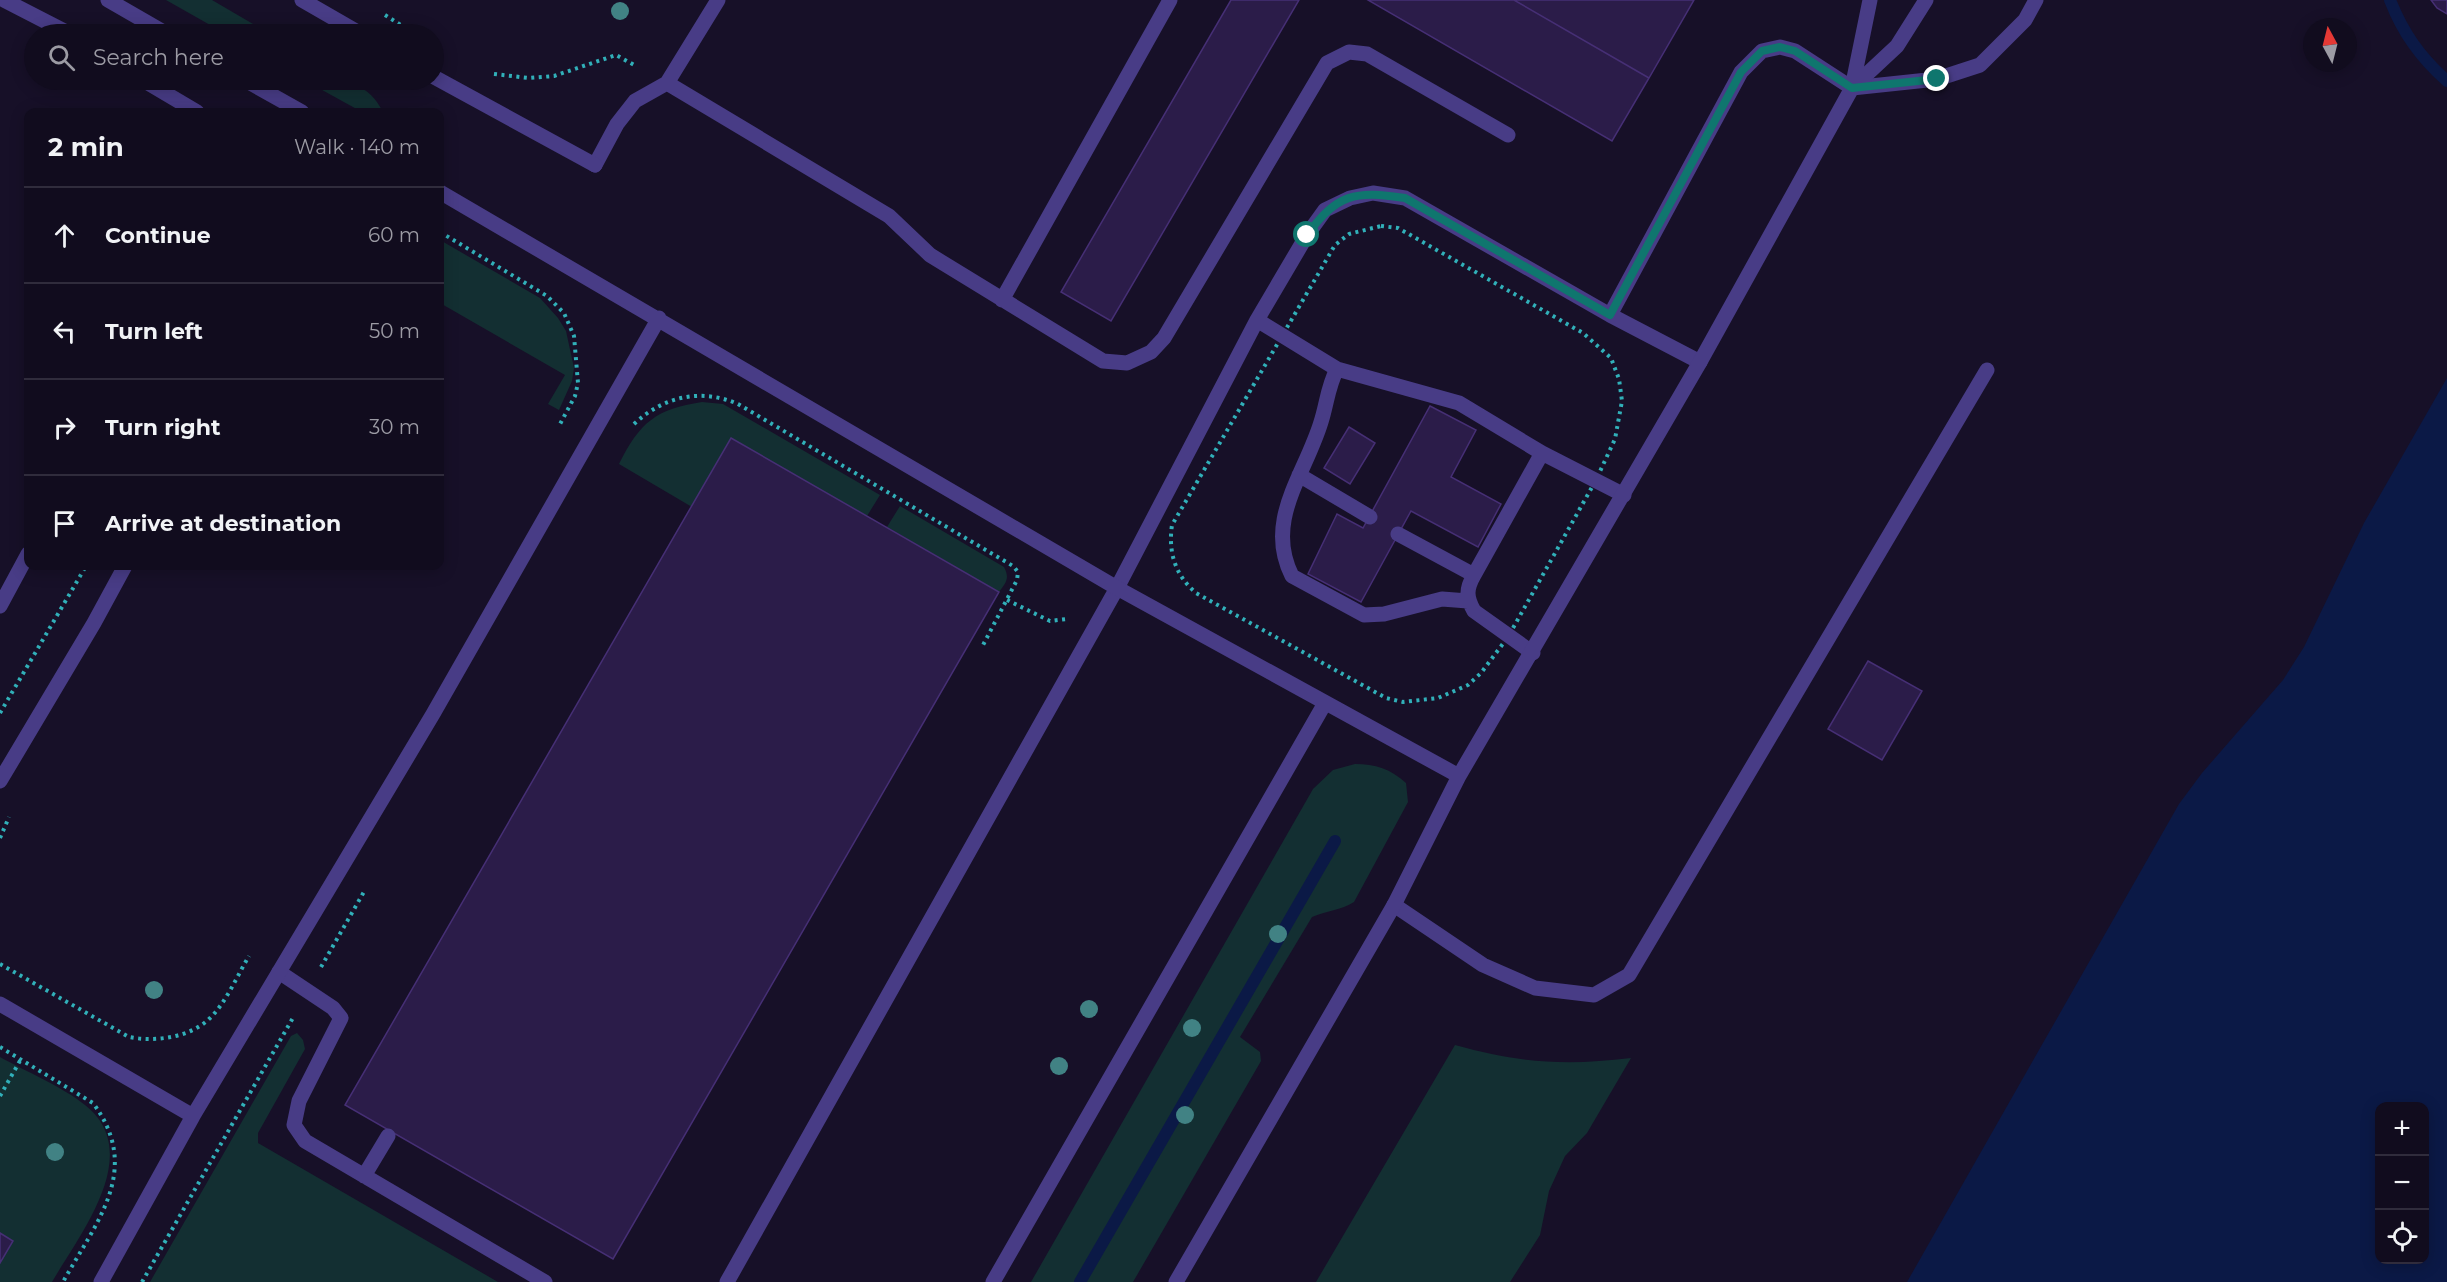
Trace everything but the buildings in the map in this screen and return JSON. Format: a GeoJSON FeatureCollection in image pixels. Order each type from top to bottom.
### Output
{"type":"FeatureCollection","features":[{"type":"Feature","properties":{"kind":"street"},"geometry":{"type":"LineString","coordinates":[[4,0],[51,24]]}},
{"type":"Feature","properties":{"kind":"street"},"geometry":{"type":"LineString","coordinates":[[108,0],[150,24]]}},
{"type":"Feature","properties":{"kind":"street"},"geometry":{"type":"LineString","coordinates":[[302,0],[344,24]]}},
{"type":"Feature","properties":{"kind":"street"},"geometry":{"type":"LineString","coordinates":[[444,82],[595,165],[617,124],[635,101],[667,83],[718,0]]}},
{"type":"Feature","properties":{"kind":"street"},"geometry":{"type":"LineString","coordinates":[[1002,300],[1170,0]]}},
{"type":"Feature","properties":{"kind":"street"},"geometry":{"type":"LineString","coordinates":[[1176,1282],[1394,905],[1459,776],[1533,653],[1700,362],[1852,88],[1870,0]]}},
{"type":"Feature","properties":{"kind":"street"},"geometry":{"type":"LineString","coordinates":[[1852,88],[1897,46],[1926,0]]}},
{"type":"Feature","properties":{"kind":"street"},"geometry":{"type":"LineString","coordinates":[[1610,315],[1741,72],[1762,51],[1780,47],[1795,51],[1852,88],[1937,79],[1980,65],[2025,20],[2036,0]]}},
{"type":"Feature","properties":{"kind":"street"},"geometry":{"type":"LineString","coordinates":[[667,83],[889,216],[930,255],[1002,300],[1103,361],[1127,363],[1151,352],[1164,338],[1327,63],[1349,52],[1367,54],[1508,135]]}},
{"type":"Feature","properties":{"kind":"street"},"geometry":{"type":"LineString","coordinates":[[160,90],[190,108]]}},
{"type":"Feature","properties":{"kind":"street"},"geometry":{"type":"LineString","coordinates":[[263,90],[295,108]]}},
{"type":"Feature","properties":{"kind":"street"},"geometry":{"type":"LineString","coordinates":[[727,1282],[1117,588],[1257,320],[1307,235],[1325,210],[1350,198],[1373,193],[1405,198],[1610,315],[1700,362]]}},
{"type":"Feature","properties":{"kind":"street"},"geometry":{"type":"LineString","coordinates":[[444,194],[1117,588],[1459,776]]}},
{"type":"Feature","properties":{"kind":"street"},"geometry":{"type":"LineString","coordinates":[[101,1282],[193,1116],[433,714],[659,318]]}},
{"type":"Feature","properties":{"kind":"street"},"geometry":{"type":"LineString","coordinates":[[1257,320],[1337,369],[1460,403],[1542,453],[1624,495]]}},
{"type":"Feature","properties":{"kind":"street"},"geometry":{"type":"LineString","coordinates":[[1337,369],[1329,386],[1321,423],[1285,513],[1281,545],[1292,576],[1364,615],[1384,614],[1442,599],[1468,601]]}},
{"type":"Feature","properties":{"kind":"street"},"geometry":{"type":"LineString","coordinates":[[1394,905],[1483,965],[1535,988],[1594,995],[1629,975],[1987,370]]}},
{"type":"Feature","properties":{"kind":"street"},"geometry":{"type":"LineString","coordinates":[[1533,653],[1473,611],[1468,601],[1467,588],[1542,453]]}},
{"type":"Feature","properties":{"kind":"street"},"geometry":{"type":"LineString","coordinates":[[1299,475],[1370,517]]}},
{"type":"Feature","properties":{"kind":"street"},"geometry":{"type":"LineString","coordinates":[[1398,534],[1474,575]]}},
{"type":"Feature","properties":{"kind":"street"},"geometry":{"type":"LineString","coordinates":[[0,606],[24,561]]}},
{"type":"Feature","properties":{"kind":"street"},"geometry":{"type":"LineString","coordinates":[[0,781],[123,570]]}},
{"type":"Feature","properties":{"kind":"street"},"geometry":{"type":"LineString","coordinates":[[993,1282],[1325,702]]}},
{"type":"Feature","properties":{"kind":"street"},"geometry":{"type":"LineString","coordinates":[[279,972],[333,1008],[341,1018],[299,1101],[294,1125],[305,1141],[545,1282]]}},
{"type":"Feature","properties":{"kind":"street"},"geometry":{"type":"LineString","coordinates":[[0,1004],[193,1116]]}},
{"type":"Feature","properties":{"kind":"street"},"geometry":{"type":"LineString","coordinates":[[364,1176],[388,1136]]}},
{"type":"Feature","properties":{"kind":"path"},"geometry":{"type":"LineString","coordinates":[[381,13],[399,24]]}},
{"type":"Feature","properties":{"kind":"path"},"geometry":{"type":"LineString","coordinates":[[492,74],[529,78],[554,75],[616,56],[667,83]]}},
{"type":"Feature","properties":{"kind":"path"},"geometry":{"type":"LineString","coordinates":[[1365,228],[1398,228],[1583,333],[1611,358],[1619,379],[1622,401],[1620,419],[1615,440],[1596,480],[1508,637],[1468,685],[1438,698],[1403,702],[1386,698],[1196,593],[1185,583],[1171,552],[1172,525],[1281,335],[1335,245],[1348,234],[1365,228]]}},
{"type":"Feature","properties":{"kind":"path"},"geometry":{"type":"LineString","coordinates":[[444,234],[547,296],[564,313],[574,336],[578,383],[575,396],[559,426]]}},
{"type":"Feature","properties":{"kind":"path"},"geometry":{"type":"LineString","coordinates":[[632,426],[647,412],[683,398],[702,394],[720,396],[738,404],[1013,566],[1018,572],[1017,580],[982,647]]}},
{"type":"Feature","properties":{"kind":"path"},"geometry":{"type":"LineString","coordinates":[[0,713],[84,570]]}},
{"type":"Feature","properties":{"kind":"path"},"geometry":{"type":"LineString","coordinates":[[1007,600],[1050,621],[1069,618],[1093,631]]}},
{"type":"Feature","properties":{"kind":"path"},"geometry":{"type":"LineString","coordinates":[[0,838],[9,817]]}},
{"type":"Feature","properties":{"kind":"path"},"geometry":{"type":"LineString","coordinates":[[142,1282],[367,887]]}},
{"type":"Feature","properties":{"kind":"path"},"geometry":{"type":"LineString","coordinates":[[0,964],[129,1037],[142,1040],[180,1034],[209,1020],[249,956]]}},
{"type":"Feature","properties":{"kind":"path"},"geometry":{"type":"LineString","coordinates":[[0,1047],[93,1103],[108,1128],[115,1153],[115,1183],[109,1199],[63,1282]]}},
{"type":"Feature","properties":{"kind":"path"},"geometry":{"type":"LineString","coordinates":[[0,1096],[21,1059]]}},
{"type":"Feature","properties":{"kind":"green space"},"geometry":{"type":"Polygon","coordinates":[[[166,0],[212,0],[253,24],[208,24],[166,0]]]}},
{"type":"Feature","properties":{"kind":"green space"},"geometry":{"type":"Polygon","coordinates":[[[322,90],[364,90],[380,108],[355,108],[322,90]]]}},
{"type":"Feature","properties":{"kind":"green space"},"geometry":{"type":"Polygon","coordinates":[[[444,242],[540,298],[558,318],[566,331],[574,368],[572,381],[559,410],[548,404],[565,375],[444,305],[444,242]]]}},
{"type":"Feature","properties":{"kind":"green space"},"geometry":{"type":"Polygon","coordinates":[[[702,402],[723,404],[880,495],[867,516],[692,507],[619,464],[634,438],[651,420],[673,409],[702,402]]]}},
{"type":"Feature","properties":{"kind":"green space"},"geometry":{"type":"Polygon","coordinates":[[[900,506],[1004,567],[1007,574],[1004,586],[999,592],[887,527],[900,506]]]}},
{"type":"Feature","properties":{"kind":"green space"},"geometry":{"type":"Polygon","coordinates":[[[1355,764],[1382,768],[1395,774],[1406,783],[1408,802],[1354,902],[1312,917],[1240,1037],[1260,1052],[1261,1061],[1133,1282],[1031,1282],[1313,789],[1333,770],[1355,764]]]}},
{"type":"Feature","properties":{"kind":"green space"},"geometry":{"type":"Polygon","coordinates":[[[297,1033],[303,1040],[305,1049],[258,1133],[258,1143],[498,1282],[150,1282],[291,1036],[297,1033]]]}},
{"type":"Feature","properties":{"kind":"green space"},"geometry":{"type":"Polygon","coordinates":[[[1455,1045],[1500,1056],[1543,1061],[1585,1062],[1631,1058],[1587,1133],[1565,1156],[1549,1191],[1540,1235],[1510,1282],[1316,1282],[1455,1045]]]}},
{"type":"Feature","properties":{"kind":"green space"},"geometry":{"type":"Polygon","coordinates":[[[0,1057],[85,1105],[102,1124],[109,1146],[108,1170],[102,1194],[52,1282],[0,1282],[0,1263],[13,1241],[0,1233],[0,1057]]]}},
{"type":"Feature","properties":{"kind":"water"},"geometry":{"type":"Polygon","coordinates":[[[2447,378],[2447,1282],[1907,1282],[2179,804],[2202,773],[2283,680],[2304,647],[2364,523],[2447,378]]]}},
{"type":"Feature","properties":{"kind":"waterway"},"geometry":{"type":"LineString","coordinates":[[2390,0],[2413,44],[2447,81]]}},
{"type":"Feature","properties":{"kind":"waterway"},"geometry":{"type":"LineString","coordinates":[[1080,1282],[1335,841]]}},
{"type":"Feature","properties":{"kind":"route"},"geometry":{"type":"LineString","coordinates":[[1307,235],[1325,210],[1350,198],[1373,193],[1405,198],[1610,315],[1741,72],[1762,51],[1780,47],[1795,51],[1852,88],[1937,79]]}}]}
